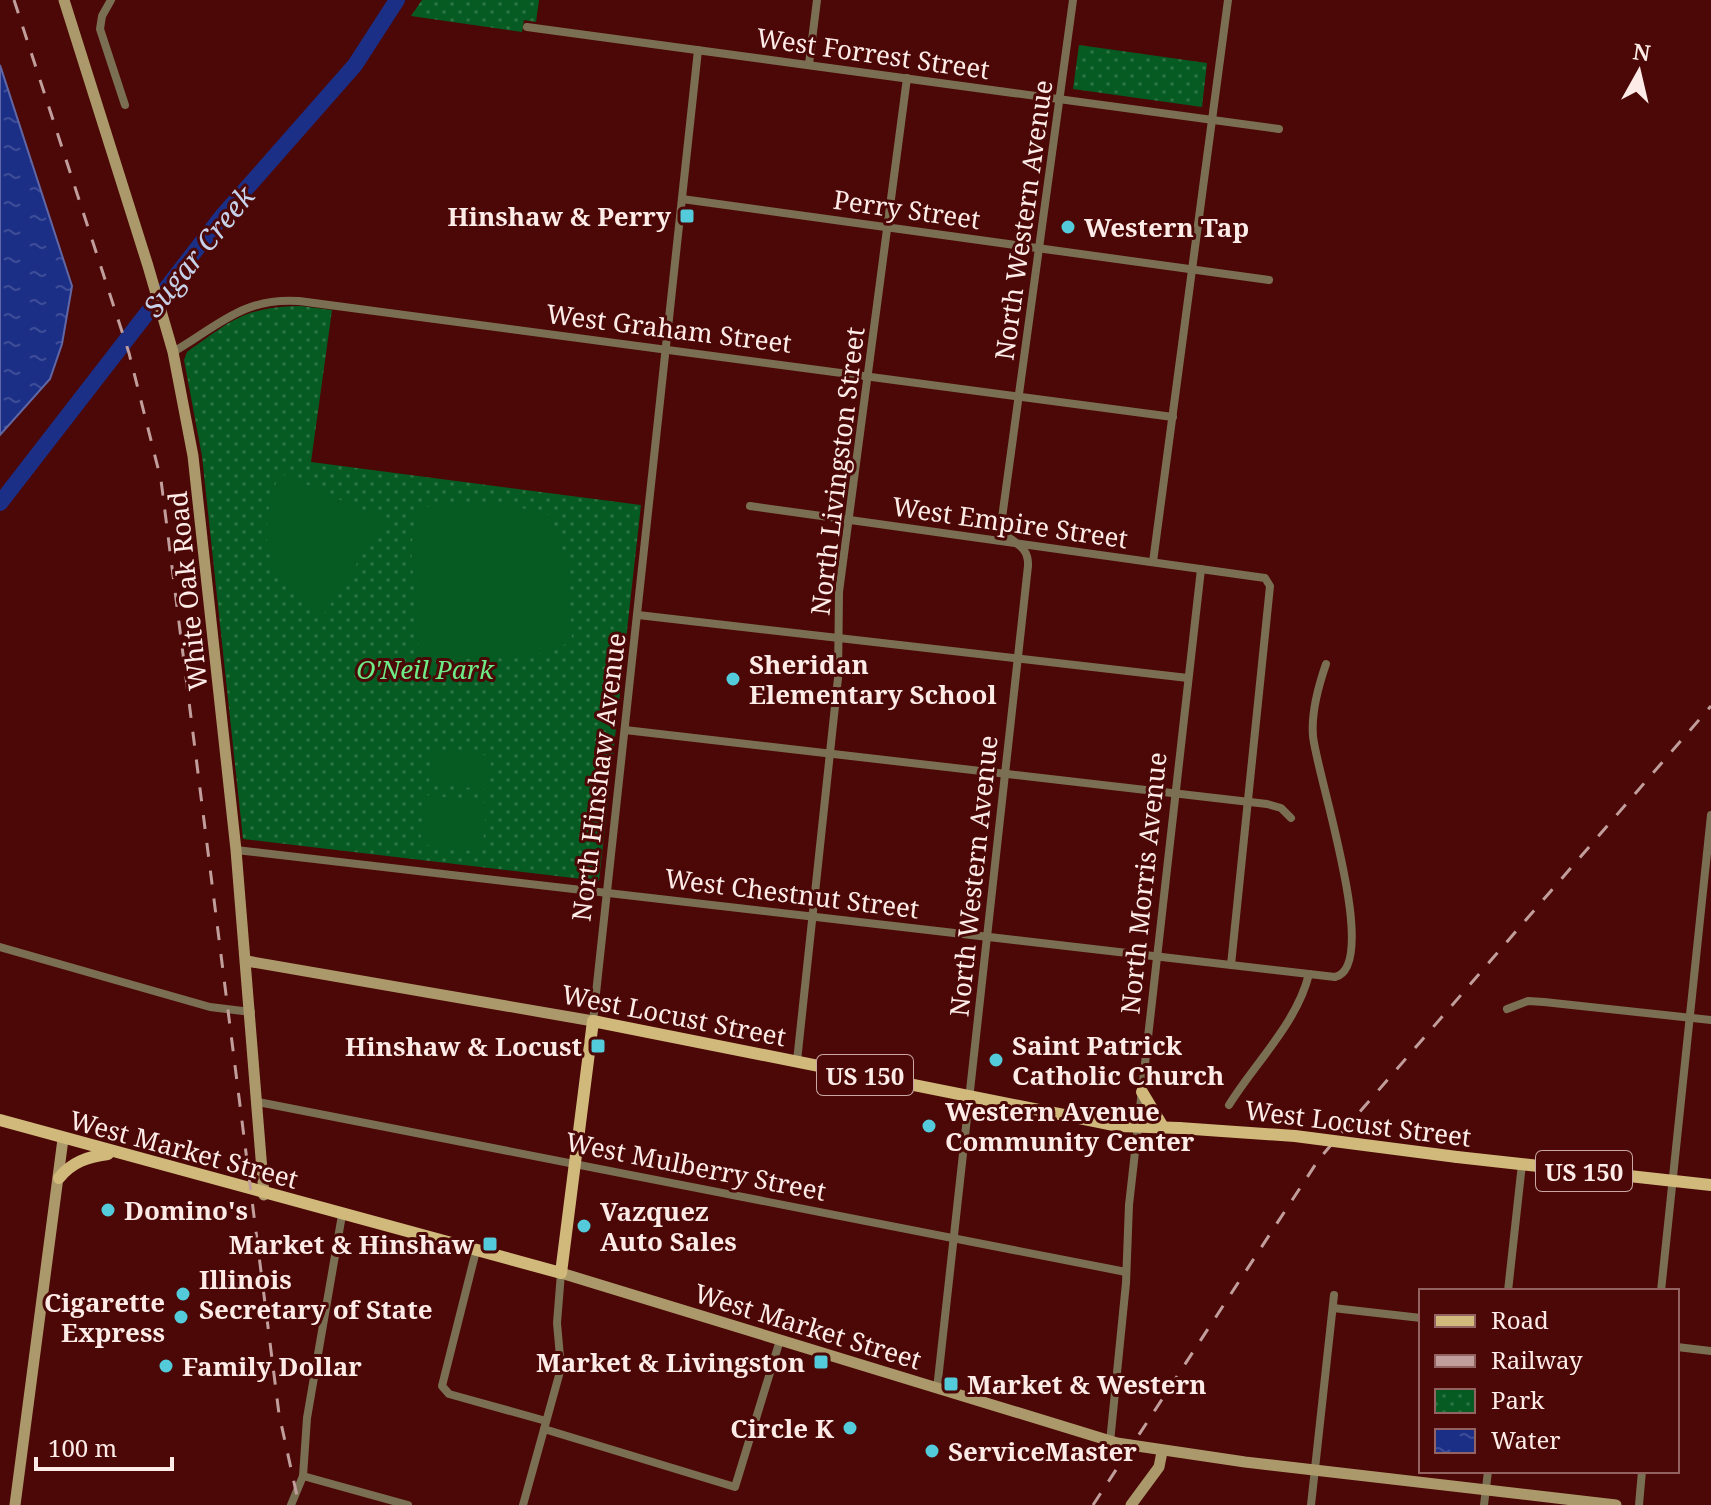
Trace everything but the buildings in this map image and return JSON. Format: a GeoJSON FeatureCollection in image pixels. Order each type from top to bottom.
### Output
{"type":"FeatureCollection","features":[{"type":"Feature","properties":{"kind":"main road","name":"West Locust Street"},"geometry":{"type":"LineString","coordinates":[[593,1021],[1119,1126],[1295,1136],[1711,1185]]}},
{"type":"Feature","properties":{"kind":"main road","name":"North Hinshaw Avenue"},"geometry":{"type":"LineString","coordinates":[[561,1273],[593,1021]]}},
{"type":"Feature","properties":{"kind":"main road"},"geometry":{"type":"LineString","coordinates":[[1142,1092],[1163,1127]]}},
{"type":"Feature","properties":{"kind":"main road","name":"West Market Street"},"geometry":{"type":"LineString","coordinates":[[0,1120],[264,1195],[561,1273]]}},
{"type":"Feature","properties":{"kind":"main road"},"geometry":{"type":"LineString","coordinates":[[59,1178],[69,1166],[81,1160],[114,1153]]}},
{"type":"Feature","properties":{"kind":"street","name":"White Oak Road"},"geometry":{"type":"LineString","coordinates":[[64,0],[173,352],[200,508],[247,961],[264,1195]]}},
{"type":"Feature","properties":{"kind":"street"},"geometry":{"type":"LineString","coordinates":[[111,0],[102,16],[100,29],[125,105]]}},
{"type":"Feature","properties":{"kind":"street"},"geometry":{"type":"LineString","coordinates":[[809,64],[817,0]]}},
{"type":"Feature","properties":{"kind":"street","name":"North Western Avenue"},"geometry":{"type":"LineString","coordinates":[[937,1389],[1029,556],[1001,527],[1073,0]]}},
{"type":"Feature","properties":{"kind":"street"},"geometry":{"type":"LineString","coordinates":[[1153,562],[1228,0]]}},
{"type":"Feature","properties":{"kind":"street","name":"West Forrest Street"},"geometry":{"type":"LineString","coordinates":[[527,27],[1279,129]]}},
{"type":"Feature","properties":{"kind":"street","name":"North Hinshaw Avenue"},"geometry":{"type":"LineString","coordinates":[[593,1021],[698,50]]}},
{"type":"Feature","properties":{"kind":"street","name":"North Livingston Street"},"geometry":{"type":"LineString","coordinates":[[797,1061],[830,753],[839,639],[839,592],[907,78]]}},
{"type":"Feature","properties":{"kind":"street","name":"Perry Street"},"geometry":{"type":"LineString","coordinates":[[682,199],[1269,280]]}},
{"type":"Feature","properties":{"kind":"street","name":"West Graham Street"},"geometry":{"type":"LineString","coordinates":[[173,352],[231,314],[277,299],[868,374],[1173,417]]}},
{"type":"Feature","properties":{"kind":"street","name":"West Empire Street"},"geometry":{"type":"LineString","coordinates":[[750,506],[1264,577],[1270,594],[1249,802]]}},
{"type":"Feature","properties":{"kind":"street","name":"North Morris Avenue"},"geometry":{"type":"LineString","coordinates":[[1110,1442],[1138,1127],[1201,569]]}},
{"type":"Feature","properties":{"kind":"street"},"geometry":{"type":"LineString","coordinates":[[638,615],[1188,678]]}},
{"type":"Feature","properties":{"kind":"street","name":"West Chestnut Street"},"geometry":{"type":"LineString","coordinates":[[236,850],[1335,977],[1343,974],[1352,958],[1352,924],[1312,733],[1316,700],[1326,664]]}},
{"type":"Feature","properties":{"kind":"street"},"geometry":{"type":"LineString","coordinates":[[625,730],[1249,802],[1276,806],[1291,818]]}},
{"type":"Feature","properties":{"kind":"street"},"geometry":{"type":"LineString","coordinates":[[1231,965],[1249,802]]}},
{"type":"Feature","properties":{"kind":"street"},"geometry":{"type":"LineString","coordinates":[[1661,1289],[1711,815]]}},
{"type":"Feature","properties":{"kind":"street"},"geometry":{"type":"LineString","coordinates":[[0,947],[210,1007],[251,1012]]}},
{"type":"Feature","properties":{"kind":"street","name":"West Locust Street"},"geometry":{"type":"LineString","coordinates":[[247,961],[593,1021]]}},
{"type":"Feature","properties":{"kind":"street"},"geometry":{"type":"LineString","coordinates":[[1229,1105],[1280,1033],[1304,992],[1309,974]]}},
{"type":"Feature","properties":{"kind":"street"},"geometry":{"type":"LineString","coordinates":[[1507,1009],[1528,1001],[1711,1020]]}},
{"type":"Feature","properties":{"kind":"street","name":"West Mulberry Street"},"geometry":{"type":"LineString","coordinates":[[258,1102],[1126,1272]]}},
{"type":"Feature","properties":{"kind":"street"},"geometry":{"type":"LineString","coordinates":[[15,1505],[63,1139]]}},
{"type":"Feature","properties":{"kind":"street"},"geometry":{"type":"LineString","coordinates":[[1508,1289],[1522,1164]]}},
{"type":"Feature","properties":{"kind":"street"},"geometry":{"type":"LineString","coordinates":[[291,1505],[303,1476],[307,1418],[342,1215]]}},
{"type":"Feature","properties":{"kind":"street"},"geometry":{"type":"LineString","coordinates":[[476,1251],[444,1389],[449,1394],[735,1487],[780,1340]]}},
{"type":"Feature","properties":{"kind":"street","name":"North Hinshaw Avenue"},"geometry":{"type":"LineString","coordinates":[[523,1505],[561,1368],[557,1323],[561,1273]]}},
{"type":"Feature","properties":{"kind":"street","name":"West Market Street"},"geometry":{"type":"LineString","coordinates":[[561,1273],[1110,1442],[1162,1452],[1616,1505]]}},
{"type":"Feature","properties":{"kind":"street"},"geometry":{"type":"LineString","coordinates":[[1311,1505],[1334,1295]]}},
{"type":"Feature","properties":{"kind":"street"},"geometry":{"type":"LineString","coordinates":[[1333,1308],[1419,1318]]}},
{"type":"Feature","properties":{"kind":"street"},"geometry":{"type":"LineString","coordinates":[[1679,1347],[1711,1351]]}},
{"type":"Feature","properties":{"kind":"street"},"geometry":{"type":"LineString","coordinates":[[1131,1505],[1159,1467],[1162,1452]]}},
{"type":"Feature","properties":{"kind":"street"},"geometry":{"type":"LineString","coordinates":[[1484,1505],[1488,1473]]}},
{"type":"Feature","properties":{"kind":"street"},"geometry":{"type":"LineString","coordinates":[[1639,1505],[1642,1473]]}},
{"type":"Feature","properties":{"kind":"street"},"geometry":{"type":"LineString","coordinates":[[303,1476],[408,1505]]}},
{"type":"Feature","properties":{"kind":"green space"},"geometry":{"type":"Polygon","coordinates":[[[422,0],[539,0],[536,22],[524,20],[522,32],[411,16],[422,0]]]}},
{"type":"Feature","properties":{"kind":"green space"},"geometry":{"type":"Polygon","coordinates":[[[1079,45],[1207,63],[1202,107],[1073,89],[1079,45]]]}},
{"type":"Feature","properties":{"kind":"green space","name":"O'Neil Park"},"geometry":{"type":"Polygon","coordinates":[[[300,306],[332,310],[311,462],[641,505],[599,881],[243,839],[202,456],[184,360],[187,352],[239,318],[265,309],[300,306]]]}},
{"type":"Feature","properties":{"kind":"green space"},"geometry":{"type":"Polygon","coordinates":[[[280,473],[381,518],[383,523],[323,616],[288,588],[270,555],[267,517],[280,473]]]}},
{"type":"Feature","properties":{"kind":"green space"},"geometry":{"type":"Polygon","coordinates":[[[469,502],[501,503],[550,515],[568,570],[572,642],[536,655],[431,661],[419,651],[411,546],[419,508],[469,502]]]}},
{"type":"Feature","properties":{"kind":"green space"},"geometry":{"type":"Polygon","coordinates":[[[433,749],[491,756],[488,790],[429,783],[433,749]]]}},
{"type":"Feature","properties":{"kind":"green space"},"geometry":{"type":"Polygon","coordinates":[[[426,795],[487,803],[482,852],[420,844],[426,795]]]}},
{"type":"Feature","properties":{"kind":"water"},"geometry":{"type":"Polygon","coordinates":[[[0,65],[72,286],[62,344],[50,379],[0,435],[0,65]]]}},
{"type":"Feature","properties":{"kind":"waterway","name":"Sugar Creek"},"geometry":{"type":"LineString","coordinates":[[0,503],[223,215],[355,65],[397,0]]}},
{"type":"Feature","properties":{"kind":"railway"},"geometry":{"type":"LineString","coordinates":[[14,0],[129,353],[161,480],[279,1414],[299,1505]]}},
{"type":"Feature","properties":{"kind":"railway"},"geometry":{"type":"LineString","coordinates":[[1093,1505],[1319,1159],[1711,706]]}},
{"type":"Feature","properties":{"kind":"place","name":"Hinshaw & Perry"},"geometry":{"type":"Point","coordinates":[687,216]}},
{"type":"Feature","properties":{"kind":"place","name":"Western Tap"},"geometry":{"type":"Point","coordinates":[1068,227]}},
{"type":"Feature","properties":{"kind":"place","name":"Sheridan Elementary School"},"geometry":{"type":"Point","coordinates":[733,679]}},
{"type":"Feature","properties":{"kind":"place","name":"Hinshaw & Locust"},"geometry":{"type":"Point","coordinates":[598,1046]}},
{"type":"Feature","properties":{"kind":"place","name":"Saint Patrick Catholic Church"},"geometry":{"type":"Point","coordinates":[996,1060]}},
{"type":"Feature","properties":{"kind":"place","name":"Western Avenue Community Center"},"geometry":{"type":"Point","coordinates":[929,1126]}},
{"type":"Feature","properties":{"kind":"place","name":"Domino's"},"geometry":{"type":"Point","coordinates":[108,1210]}},
{"type":"Feature","properties":{"kind":"place","name":"Vazquez Auto Sales"},"geometry":{"type":"Point","coordinates":[584,1226]}},
{"type":"Feature","properties":{"kind":"place","name":"Market & Hinshaw"},"geometry":{"type":"Point","coordinates":[490,1244]}},
{"type":"Feature","properties":{"kind":"place","name":"Illinois Secretary of State"},"geometry":{"type":"Point","coordinates":[183,1294]}},
{"type":"Feature","properties":{"kind":"place","name":"Cigarette Express"},"geometry":{"type":"Point","coordinates":[181,1317]}},
{"type":"Feature","properties":{"kind":"place","name":"Market & Livingston"},"geometry":{"type":"Point","coordinates":[821,1362]}},
{"type":"Feature","properties":{"kind":"place","name":"Family Dollar"},"geometry":{"type":"Point","coordinates":[166,1366]}},
{"type":"Feature","properties":{"kind":"place","name":"Market & Western"},"geometry":{"type":"Point","coordinates":[951,1384]}},
{"type":"Feature","properties":{"kind":"place","name":"Circle K"},"geometry":{"type":"Point","coordinates":[850,1428]}},
{"type":"Feature","properties":{"kind":"place","name":"ServiceMaster"},"geometry":{"type":"Point","coordinates":[932,1451]}}]}
